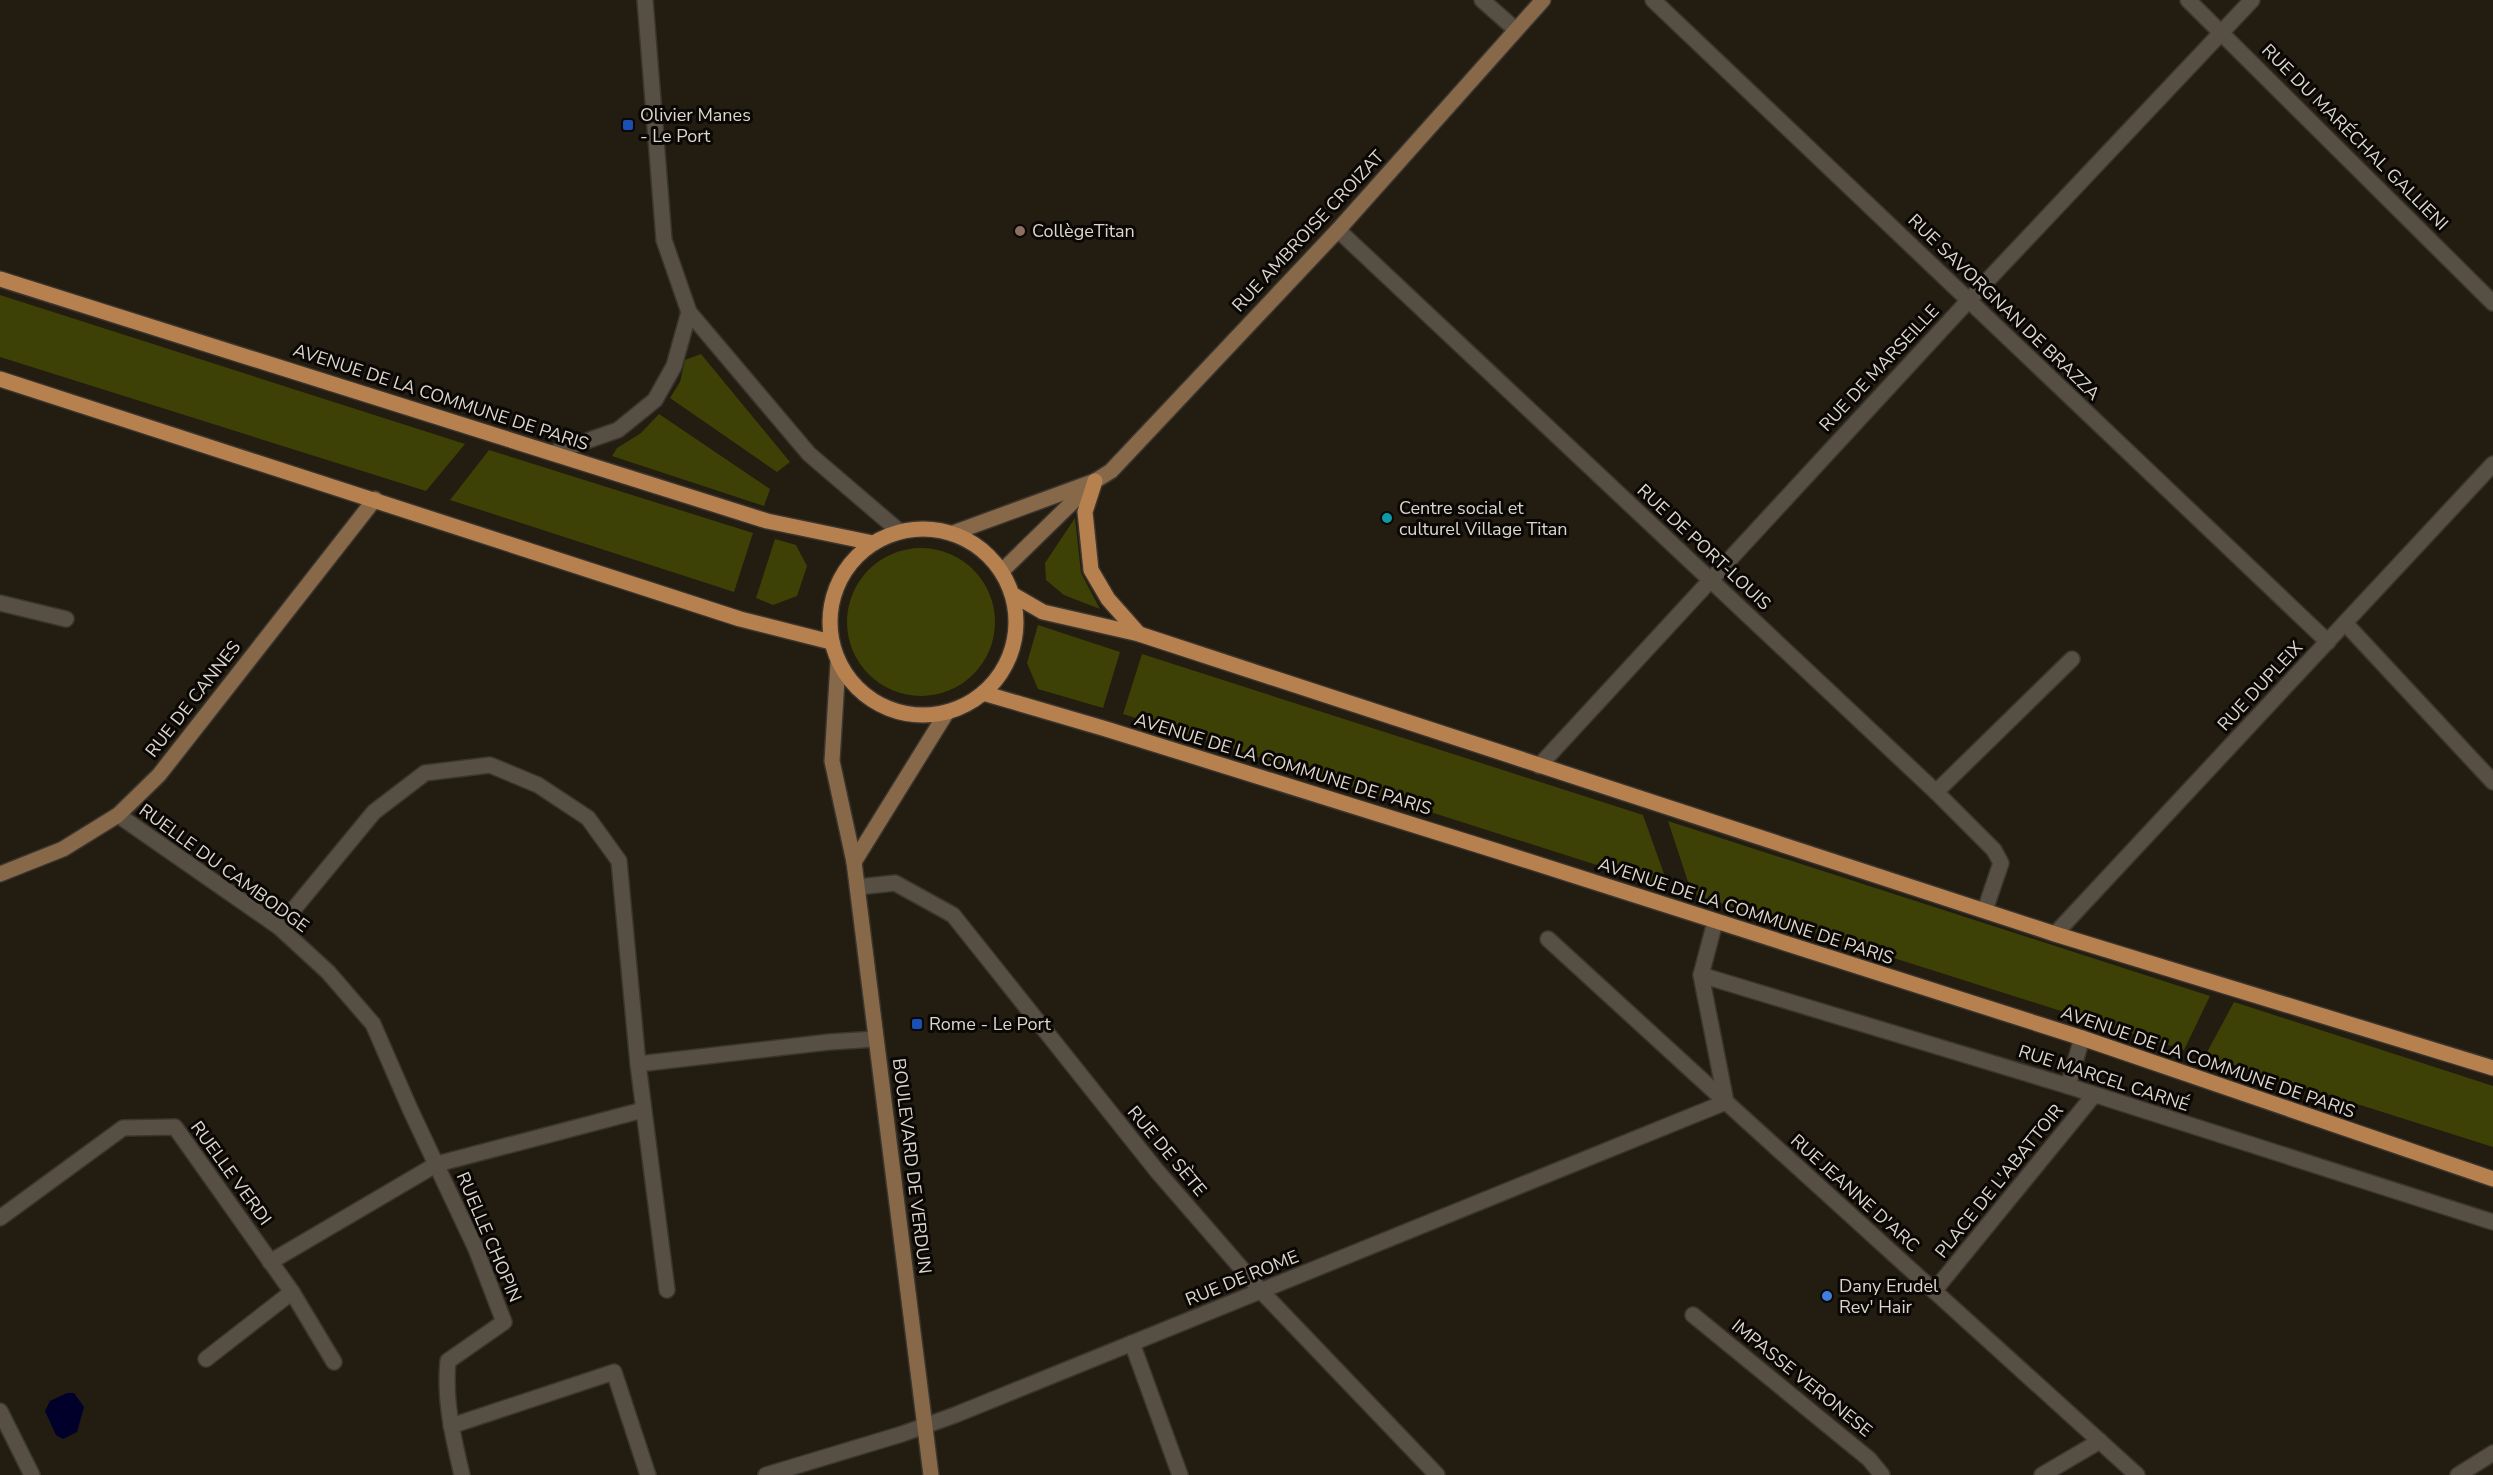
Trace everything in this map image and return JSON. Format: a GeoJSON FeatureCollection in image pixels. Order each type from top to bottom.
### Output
{"type":"FeatureCollection","features":[{"type":"Feature","properties":{"kind":"main road","name":"AVENUE DE LA COMMUNE DE PARIS"},"geometry":{"type":"LineString","coordinates":[[0,279],[767,521],[873,543]]}},
{"type":"Feature","properties":{"kind":"main road"},"geometry":{"type":"LineString","coordinates":[[0,379],[740,619],[831,642]]}},
{"type":"Feature","properties":{"kind":"main road"},"geometry":{"type":"LineString","coordinates":[[1095,481],[1085,512],[1091,570],[1108,598],[1139,634]]}},
{"type":"Feature","properties":{"kind":"main road"},"geometry":{"type":"LineString","coordinates":[[937,529],[953,533],[981,548],[1002,571],[1012,594],[1016,630],[1006,665],[982,693],[965,705],[946,712],[915,715],[884,707],[857,689],[838,663],[831,642],[831,604],[846,569],[873,543],[899,531],[937,529]]}},
{"type":"Feature","properties":{"kind":"main road"},"geometry":{"type":"LineString","coordinates":[[1012,594],[1043,612],[1139,634],[2055,934],[2493,1068]]}},
{"type":"Feature","properties":{"kind":"main road","name":"AVENUE DE LA COMMUNE DE PARIS"},"geometry":{"type":"LineString","coordinates":[[982,693],[1118,733],[2082,1038],[2493,1179]]}},
{"type":"Feature","properties":{"kind":"street"},"geometry":{"type":"LineString","coordinates":[[645,0],[664,240],[689,312],[809,454],[899,531]]}},
{"type":"Feature","properties":{"kind":"street"},"geometry":{"type":"LineString","coordinates":[[1482,0],[1516,30]]}},
{"type":"Feature","properties":{"kind":"street","name":"RUE AMBROISE CROIZAT"},"geometry":{"type":"LineString","coordinates":[[953,533],[1095,481],[1111,471],[1338,230],[1543,0]]}},
{"type":"Feature","properties":{"kind":"street","name":"RUE SAVORGNAN DE BRAZZA"},"geometry":{"type":"LineString","coordinates":[[1653,0],[2328,642]]}},
{"type":"Feature","properties":{"kind":"street","name":"RUE DU MARÉCHAL GALLIENI"},"geometry":{"type":"LineString","coordinates":[[2188,0],[2493,303]]}},
{"type":"Feature","properties":{"kind":"street","name":"RUE DE MARSEILLE"},"geometry":{"type":"LineString","coordinates":[[1539,766],[1969,300],[2252,0]]}},
{"type":"Feature","properties":{"kind":"street","name":"RUE DE PORT-LOUIS"},"geometry":{"type":"LineString","coordinates":[[1338,230],[1936,792],[1994,850],[2001,863],[1985,910]]}},
{"type":"Feature","properties":{"kind":"street"},"geometry":{"type":"LineString","coordinates":[[552,453],[618,430],[655,400],[674,366],[689,312]]}},
{"type":"Feature","properties":{"kind":"street","name":"RUE DUPLEIX"},"geometry":{"type":"LineString","coordinates":[[2055,934],[2493,464]]}},
{"type":"Feature","properties":{"kind":"street","name":"RUE AMBROISE CROIZAT"},"geometry":{"type":"LineString","coordinates":[[1002,571],[1095,481]]}},
{"type":"Feature","properties":{"kind":"street","name":"RUE DE CANNES"},"geometry":{"type":"LineString","coordinates":[[0,874],[63,849],[117,815],[159,775],[375,499]]}},
{"type":"Feature","properties":{"kind":"street"},"geometry":{"type":"LineString","coordinates":[[0,603],[66,619]]}},
{"type":"Feature","properties":{"kind":"street"},"geometry":{"type":"LineString","coordinates":[[2345,623],[2493,782]]}},
{"type":"Feature","properties":{"kind":"street"},"geometry":{"type":"LineString","coordinates":[[1936,792],[2072,659]]}},
{"type":"Feature","properties":{"kind":"street","name":"BOULEVARD DE VERDUN"},"geometry":{"type":"LineString","coordinates":[[838,663],[832,761],[858,887],[931,1475]]}},
{"type":"Feature","properties":{"kind":"street"},"geometry":{"type":"LineString","coordinates":[[854,862],[946,712]]}},
{"type":"Feature","properties":{"kind":"street"},"geometry":{"type":"LineString","coordinates":[[279,927],[374,812],[425,773],[490,765],[538,785],[588,818],[620,861],[643,1110],[667,1290]]}},
{"type":"Feature","properties":{"kind":"street","name":"RUELLE DU CAMBODGE"},"geometry":{"type":"LineString","coordinates":[[117,815],[279,927],[328,972],[373,1024],[437,1164]]}},
{"type":"Feature","properties":{"kind":"street","name":"RUE DE SÈTE"},"geometry":{"type":"LineString","coordinates":[[858,887],[895,883],[953,915],[1157,1171],[1263,1292],[1437,1475]]}},
{"type":"Feature","properties":{"kind":"street"},"geometry":{"type":"LineString","coordinates":[[1715,922],[1701,975],[1726,1102]]}},
{"type":"Feature","properties":{"kind":"street","name":"RUE JEANNE D'ARC"},"geometry":{"type":"LineString","coordinates":[[1548,939],[2137,1475]]}},
{"type":"Feature","properties":{"kind":"street","name":"RUE MARCEL CARNÉ"},"geometry":{"type":"LineString","coordinates":[[1701,975],[2068,1086],[2493,1222]]}},
{"type":"Feature","properties":{"kind":"street"},"geometry":{"type":"LineString","coordinates":[[2068,1086],[2082,1038]]}},
{"type":"Feature","properties":{"kind":"street"},"geometry":{"type":"LineString","coordinates":[[638,1064],[829,1042],[876,1039]]}},
{"type":"Feature","properties":{"kind":"street","name":"PLACE DE L'ABATTOIR"},"geometry":{"type":"LineString","coordinates":[[1934,1291],[2094,1095]]}},
{"type":"Feature","properties":{"kind":"street","name":"RUE DE ROME"},"geometry":{"type":"LineString","coordinates":[[766,1475],[925,1426],[1263,1292],[1726,1102]]}},
{"type":"Feature","properties":{"kind":"street"},"geometry":{"type":"LineString","coordinates":[[270,1262],[437,1164],[643,1110]]}},
{"type":"Feature","properties":{"kind":"street","name":"RUELLE VERDI"},"geometry":{"type":"LineString","coordinates":[[0,1218],[123,1128],[175,1127],[292,1292],[334,1362]]}},
{"type":"Feature","properties":{"kind":"street","name":"RUELLE CHOPIN"},"geometry":{"type":"LineString","coordinates":[[437,1164],[476,1249],[504,1322],[448,1361],[446,1384],[451,1426],[462,1475]]}},
{"type":"Feature","properties":{"kind":"street"},"geometry":{"type":"LineString","coordinates":[[206,1359],[292,1292]]}},
{"type":"Feature","properties":{"kind":"street","name":"IMPASSE VERONESE"},"geometry":{"type":"LineString","coordinates":[[1693,1315],[1869,1459],[1882,1475]]}},
{"type":"Feature","properties":{"kind":"street"},"geometry":{"type":"LineString","coordinates":[[1132,1343],[1180,1475]]}},
{"type":"Feature","properties":{"kind":"street"},"geometry":{"type":"LineString","coordinates":[[451,1426],[614,1372],[648,1475]]}},
{"type":"Feature","properties":{"kind":"street"},"geometry":{"type":"LineString","coordinates":[[0,1411],[32,1475]]}},
{"type":"Feature","properties":{"kind":"street"},"geometry":{"type":"LineString","coordinates":[[2042,1475],[2100,1441]]}},
{"type":"Feature","properties":{"kind":"street"},"geometry":{"type":"LineString","coordinates":[[2458,1475],[2493,1453]]}},
{"type":"Feature","properties":{"kind":"shaded area"},"geometry":{"type":"Polygon","coordinates":[[[0,295],[465,444],[426,491],[0,357],[0,295]]]}},
{"type":"Feature","properties":{"kind":"shaded area"},"geometry":{"type":"Polygon","coordinates":[[[701,354],[790,462],[777,472],[670,398],[680,382],[685,360],[701,354]]]}},
{"type":"Feature","properties":{"kind":"shaded area"},"geometry":{"type":"Polygon","coordinates":[[[659,414],[770,489],[764,506],[612,456],[617,448],[641,433],[659,414]]]}},
{"type":"Feature","properties":{"kind":"shaded area"},"geometry":{"type":"Polygon","coordinates":[[[489,450],[753,533],[734,592],[450,500],[489,450]]]}},
{"type":"Feature","properties":{"kind":"shaded area"},"geometry":{"type":"Polygon","coordinates":[[[1075,518],[1081,573],[1100,609],[1064,595],[1046,580],[1045,563],[1075,518]]]}},
{"type":"Feature","properties":{"kind":"shaded area"},"geometry":{"type":"Polygon","coordinates":[[[775,539],[796,545],[807,566],[797,596],[773,605],[756,598],[775,539]]]}},
{"type":"Feature","properties":{"kind":"shaded area"},"geometry":{"type":"Polygon","coordinates":[[[921,548],[949,554],[973,570],[989,594],[995,622],[989,650],[973,674],[949,690],[921,696],[893,690],[869,674],[853,650],[847,622],[853,594],[869,570],[893,554],[921,548]]]}},
{"type":"Feature","properties":{"kind":"shaded area"},"geometry":{"type":"Polygon","coordinates":[[[1038,625],[1120,652],[1103,708],[1038,689],[1027,663],[1038,625]]]}},
{"type":"Feature","properties":{"kind":"shaded area"},"geometry":{"type":"Polygon","coordinates":[[[1142,654],[1643,815],[1669,888],[1123,714],[1142,654]]]}},
{"type":"Feature","properties":{"kind":"shaded area"},"geometry":{"type":"Polygon","coordinates":[[[1668,821],[2210,996],[2184,1050],[1692,894],[1668,821]]]}},
{"type":"Feature","properties":{"kind":"shaded area"},"geometry":{"type":"Polygon","coordinates":[[[2234,1002],[2493,1086],[2493,1147],[2205,1056],[2234,1002]]]}},
{"type":"Feature","properties":{"kind":"water"},"geometry":{"type":"Polygon","coordinates":[[[67,1393],[74,1393],[84,1407],[77,1432],[63,1439],[56,1435],[45,1411],[50,1401],[67,1393]]]}},
{"type":"Feature","properties":{"kind":"place","name":"Olivier Manes - Le Port"},"geometry":{"type":"Point","coordinates":[628,125]}},
{"type":"Feature","properties":{"kind":"place","name":"CollègeTitan"},"geometry":{"type":"Point","coordinates":[1020,231]}},
{"type":"Feature","properties":{"kind":"place","name":"Centre social et culturel Village Titan"},"geometry":{"type":"Point","coordinates":[1387,518]}},
{"type":"Feature","properties":{"kind":"place","name":"Rome - Le Port"},"geometry":{"type":"Point","coordinates":[917,1024]}},
{"type":"Feature","properties":{"kind":"place","name":"Dany Erudel Rev' Hair"},"geometry":{"type":"Point","coordinates":[1827,1296]}}]}
